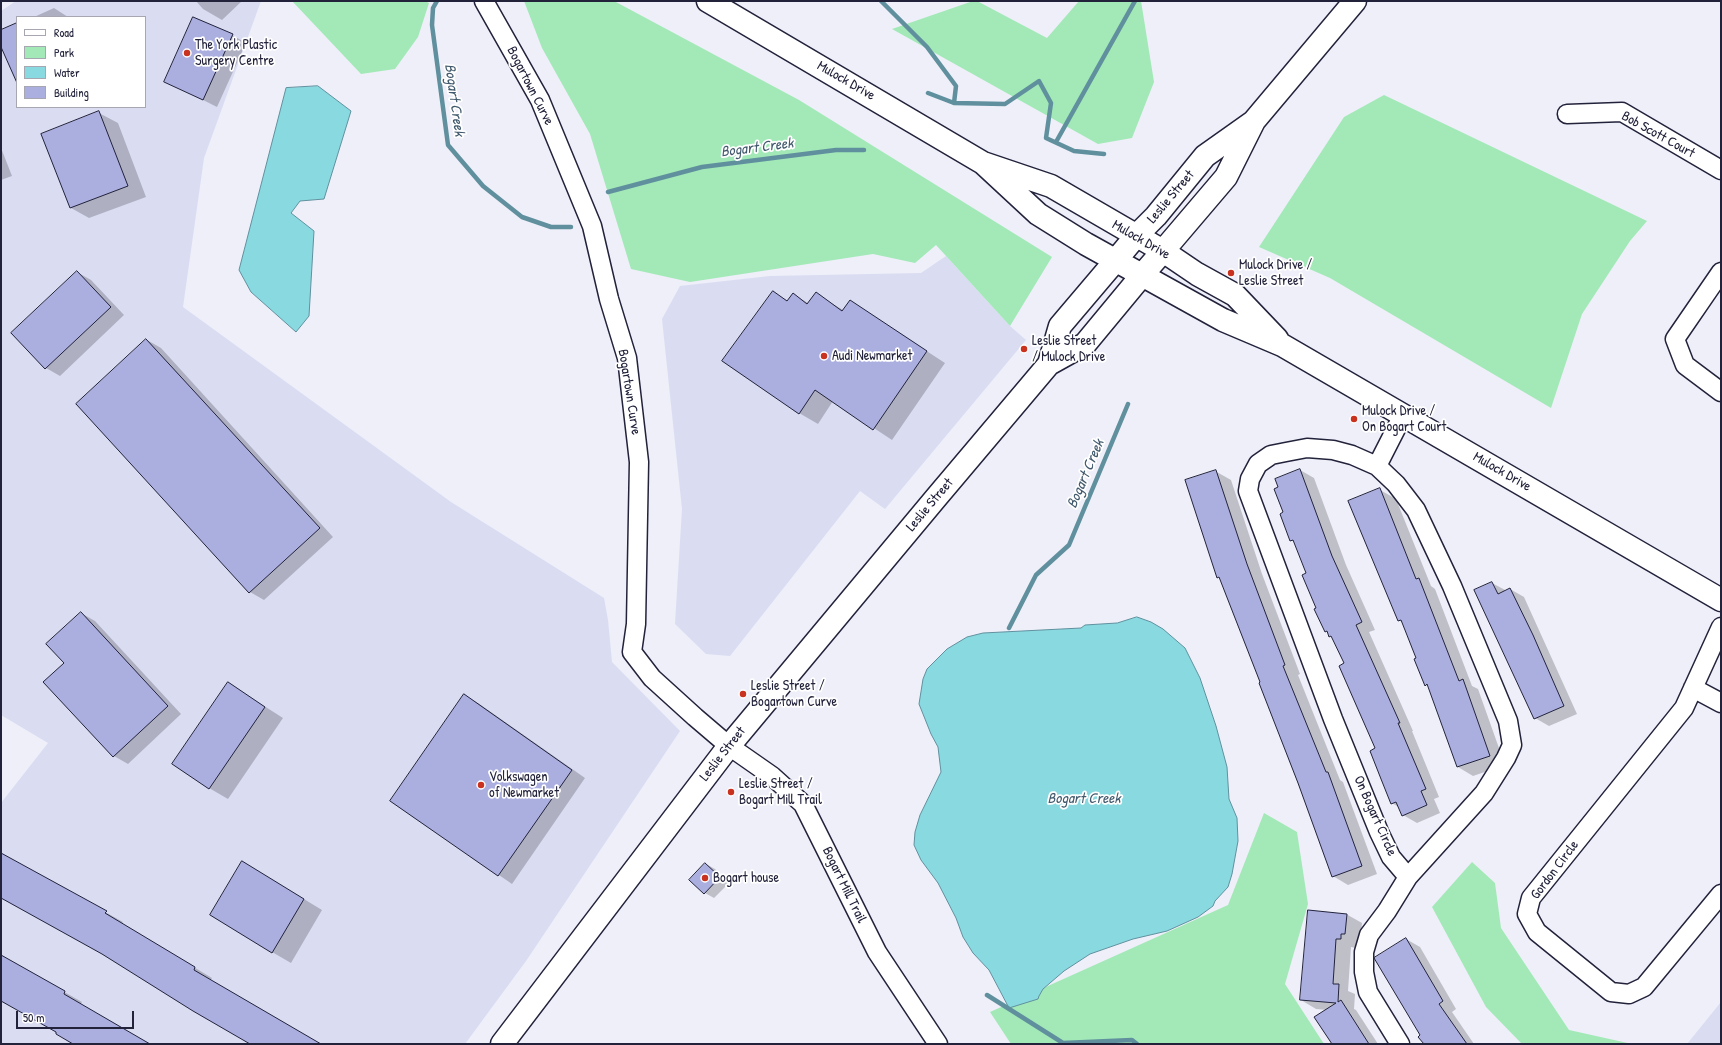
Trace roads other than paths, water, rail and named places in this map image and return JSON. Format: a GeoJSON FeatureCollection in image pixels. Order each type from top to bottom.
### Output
{"type":"FeatureCollection","features":[{"type":"Feature","properties":{"kind":"main road","name":"Mulock Drive"},"geometry":{"type":"LineString","coordinates":[[708,1],[983,162],[1051,186],[1163,251],[1197,274],[1235,295],[1282,345]]}},
{"type":"Feature","properties":{"kind":"main road","name":"Leslie Street"},"geometry":{"type":"LineString","coordinates":[[502,1044],[729,746],[1049,364],[1085,344],[1142,274],[1226,177],[1254,121],[1355,1]]}},
{"type":"Feature","properties":{"kind":"main road","name":"Leslie Street"},"geometry":{"type":"LineString","coordinates":[[1049,364],[1060,326],[1136,236],[1156,216],[1205,156],[1254,121]]}},
{"type":"Feature","properties":{"kind":"main road","name":"Mulock Drive"},"geometry":{"type":"LineString","coordinates":[[983,162],[1038,214],[1086,244],[1223,320],[1282,345],[1721,600]]}},
{"type":"Feature","properties":{"kind":"street","name":"Bogartown Curve"},"geometry":{"type":"LineString","coordinates":[[484,1],[540,100],[592,226],[609,299],[627,358],[639,462],[636,624],[632,652],[652,678],[729,746]]}},
{"type":"Feature","properties":{"kind":"street","name":"Bob Scott Court"},"geometry":{"type":"LineString","coordinates":[[1567,114],[1622,112],[1721,170]]}},
{"type":"Feature","properties":{"kind":"street"},"geometry":{"type":"LineString","coordinates":[[1721,272],[1675,339],[1685,365],[1721,392]]}},
{"type":"Feature","properties":{"kind":"street"},"geometry":{"type":"LineString","coordinates":[[1377,466],[1404,415]]}},
{"type":"Feature","properties":{"kind":"street","name":"On Bogart Circle"},"geometry":{"type":"LineString","coordinates":[[1307,448],[1333,450],[1352,455],[1377,466],[1396,484],[1416,510],[1455,593],[1508,721],[1512,746],[1484,793],[1408,877],[1391,857],[1379,832],[1333,719],[1248,491],[1250,479],[1258,464],[1271,455],[1286,452],[1307,448]]}},
{"type":"Feature","properties":{"kind":"street","name":"Gordon Circle"},"geometry":{"type":"LineString","coordinates":[[1721,627],[1684,708],[1531,898],[1527,914],[1537,932],[1611,992],[1629,994],[1644,988],[1721,894]]}},
{"type":"Feature","properties":{"kind":"street"},"geometry":{"type":"LineString","coordinates":[[1693,688],[1721,703]]}},
{"type":"Feature","properties":{"kind":"street","name":"Bogart Mill Trail"},"geometry":{"type":"LineString","coordinates":[[729,746],[772,776],[803,804],[877,952],[938,1044]]}},
{"type":"Feature","properties":{"kind":"street"},"geometry":{"type":"LineString","coordinates":[[1400,1044],[1368,992],[1364,972],[1364,952],[1369,935],[1387,911],[1408,877]]}},
{"type":"Feature","properties":{"kind":"water"},"geometry":{"type":"Polygon","coordinates":[[[318,86],[351,111],[324,199],[300,201],[291,213],[314,231],[309,316],[296,332],[251,292],[239,270],[286,88],[318,86]]]}},
{"type":"Feature","properties":{"kind":"water","name":"Bogart Creek"},"geometry":{"type":"Polygon","coordinates":[[[1137,617],[1151,622],[1163,629],[1185,648],[1200,678],[1216,726],[1227,767],[1229,799],[1237,818],[1238,841],[1228,887],[1215,901],[1213,906],[1198,917],[1167,931],[1133,939],[1090,954],[1064,971],[1043,989],[1038,999],[1009,1008],[989,970],[973,953],[963,937],[956,918],[938,883],[921,860],[914,845],[915,832],[920,815],[941,772],[938,747],[919,704],[923,679],[927,669],[947,649],[967,637],[983,633],[1081,628],[1085,625],[1117,623],[1137,617]]]}},
{"type":"Feature","properties":{"kind":"waterway","name":"Bogart Creek"},"geometry":{"type":"LineString","coordinates":[[437,1],[433,8],[432,25],[448,145],[483,186],[522,217],[551,227],[571,227]]}},
{"type":"Feature","properties":{"kind":"waterway"},"geometry":{"type":"LineString","coordinates":[[881,1],[927,47],[956,86],[954,103]]}},
{"type":"Feature","properties":{"kind":"waterway"},"geometry":{"type":"LineString","coordinates":[[1056,142],[1135,1]]}},
{"type":"Feature","properties":{"kind":"waterway","name":"Bogart Creek"},"geometry":{"type":"LineString","coordinates":[[928,93],[954,103],[1005,104],[1039,81],[1051,103],[1046,138],[1074,151],[1104,154]]}},
{"type":"Feature","properties":{"kind":"waterway","name":"Bogart Creek"},"geometry":{"type":"LineString","coordinates":[[608,192],[702,167],[836,150],[864,150]]}},
{"type":"Feature","properties":{"kind":"waterway","name":"Bogart Creek"},"geometry":{"type":"LineString","coordinates":[[1009,628],[1036,575],[1069,545],[1128,404]]}},
{"type":"Feature","properties":{"kind":"waterway","name":"Bogart Creek"},"geometry":{"type":"LineString","coordinates":[[987,995],[1063,1043],[1132,1040],[1137,1044]]}},
{"type":"Feature","properties":{"kind":"place","name":"The York Plastic Surgery Centre"},"geometry":{"type":"Point","coordinates":[187,53]}},
{"type":"Feature","properties":{"kind":"place","name":"Mulock Drive / Leslie Street"},"geometry":{"type":"Point","coordinates":[1231,273]}},
{"type":"Feature","properties":{"kind":"place","name":"Leslie Street / Mulock Drive"},"geometry":{"type":"Point","coordinates":[1024,349]}},
{"type":"Feature","properties":{"kind":"place","name":"Audi Newmarket"},"geometry":{"type":"Point","coordinates":[824,356]}},
{"type":"Feature","properties":{"kind":"place","name":"Mulock Drive / On Bogart Court"},"geometry":{"type":"Point","coordinates":[1354,419]}},
{"type":"Feature","properties":{"kind":"place","name":"Leslie Street / Bogartown Curve"},"geometry":{"type":"Point","coordinates":[743,694]}},
{"type":"Feature","properties":{"kind":"place","name":"Volkswagen of Newmarket"},"geometry":{"type":"Point","coordinates":[481,785]}},
{"type":"Feature","properties":{"kind":"place","name":"Leslie Street / Bogart Mill Trail"},"geometry":{"type":"Point","coordinates":[731,792]}},
{"type":"Feature","properties":{"kind":"place","name":"Bogart house"},"geometry":{"type":"Point","coordinates":[705,878]}}]}
